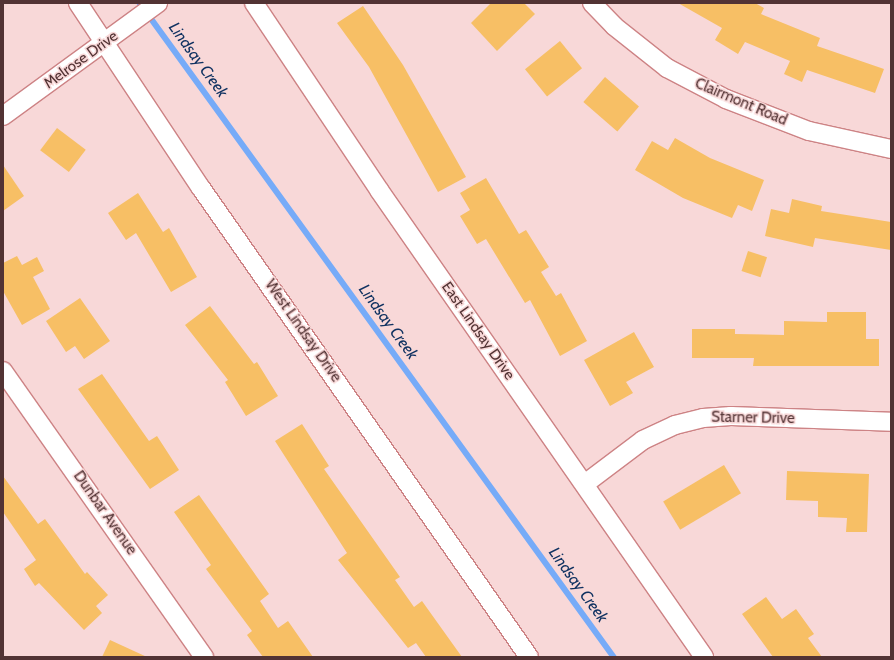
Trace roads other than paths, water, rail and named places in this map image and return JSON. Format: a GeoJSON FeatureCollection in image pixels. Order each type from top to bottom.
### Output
{"type":"FeatureCollection","features":[{"type":"Feature","properties":{"kind":"street","name":"West Lindsay Drive"},"geometry":{"type":"LineString","coordinates":[[78,3],[202,188],[529,657]]}},
{"type":"Feature","properties":{"kind":"street","name":"Melrose Drive"},"geometry":{"type":"LineString","coordinates":[[3,116],[158,3]]}},
{"type":"Feature","properties":{"kind":"street","name":"East Lindsay Drive"},"geometry":{"type":"LineString","coordinates":[[254,3],[384,196],[586,483],[704,657]]}},
{"type":"Feature","properties":{"kind":"street","name":"Clairmont Road"},"geometry":{"type":"LineString","coordinates":[[592,3],[614,26],[667,68],[726,99],[809,131],[891,150]]}},
{"type":"Feature","properties":{"kind":"street","name":"Dunbar Avenue"},"geometry":{"type":"LineString","coordinates":[[3,371],[204,657]]}},
{"type":"Feature","properties":{"kind":"street","name":"Starner Drive"},"geometry":{"type":"LineString","coordinates":[[586,483],[643,440],[675,425],[703,418],[731,416],[891,422]]}},
{"type":"Feature","properties":{"kind":"waterway","name":"Lindsay Creek"},"geometry":{"type":"LineString","coordinates":[[140,3],[614,657]]}}]}
